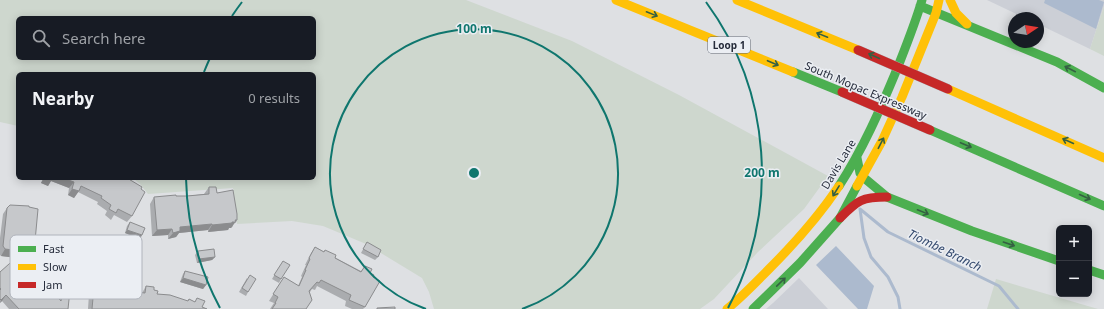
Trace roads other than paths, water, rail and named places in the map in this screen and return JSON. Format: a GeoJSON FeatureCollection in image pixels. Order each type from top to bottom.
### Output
{"type":"FeatureCollection","features":[{"type":"Feature","properties":{"kind":"main road","name":"South Mopac Expressway"},"geometry":{"type":"LineString","coordinates":[[616,0],[842,92],[1104,206]]}},
{"type":"Feature","properties":{"kind":"main road"},"geometry":{"type":"LineString","coordinates":[[736,0],[858,50],[1104,158]]}},
{"type":"Feature","properties":{"kind":"main road"},"geometry":{"type":"LineString","coordinates":[[840,218],[882,141],[902,97],[936,13],[939,0]]}},
{"type":"Feature","properties":{"kind":"main road"},"geometry":{"type":"LineString","coordinates":[[950,0],[956,13],[969,26]]}},
{"type":"Feature","properties":{"kind":"main road"},"geometry":{"type":"LineString","coordinates":[[921,3],[936,13],[1057,62],[1104,88]]}},
{"type":"Feature","properties":{"kind":"main road","name":"Davis Lane"},"geometry":{"type":"LineString","coordinates":[[727,309],[791,247],[829,202],[866,139],[888,90],[921,3]]}},
{"type":"Feature","properties":{"kind":"main road"},"geometry":{"type":"LineString","coordinates":[[856,158],[860,174],[887,197],[972,231],[1056,259]]}},
{"type":"Feature","properties":{"kind":"main road"},"geometry":{"type":"LineString","coordinates":[[754,309],[800,263],[857,201],[868,198],[887,197]]}},
{"type":"Feature","properties":{"kind":"main road"},"geometry":{"type":"LineString","coordinates":[[1092,271],[1104,275]]}},
{"type":"Feature","properties":{"kind":"water"},"geometry":{"type":"Polygon","coordinates":[[[1045,0],[1099,0],[1104,2],[1096,29],[1044,3],[1045,0]]]}},
{"type":"Feature","properties":{"kind":"water"},"geometry":{"type":"Polygon","coordinates":[[[836,246],[874,286],[867,309],[858,309],[816,265],[836,246]]]}},
{"type":"Feature","properties":{"kind":"waterway","name":"Tiombe Branch"},"geometry":{"type":"LineString","coordinates":[[860,209],[888,232],[999,286],[1018,309]]}},
{"type":"Feature","properties":{"kind":"waterway"},"geometry":{"type":"LineString","coordinates":[[860,209],[864,238],[871,257],[888,277],[898,297],[900,309]]}}]}
